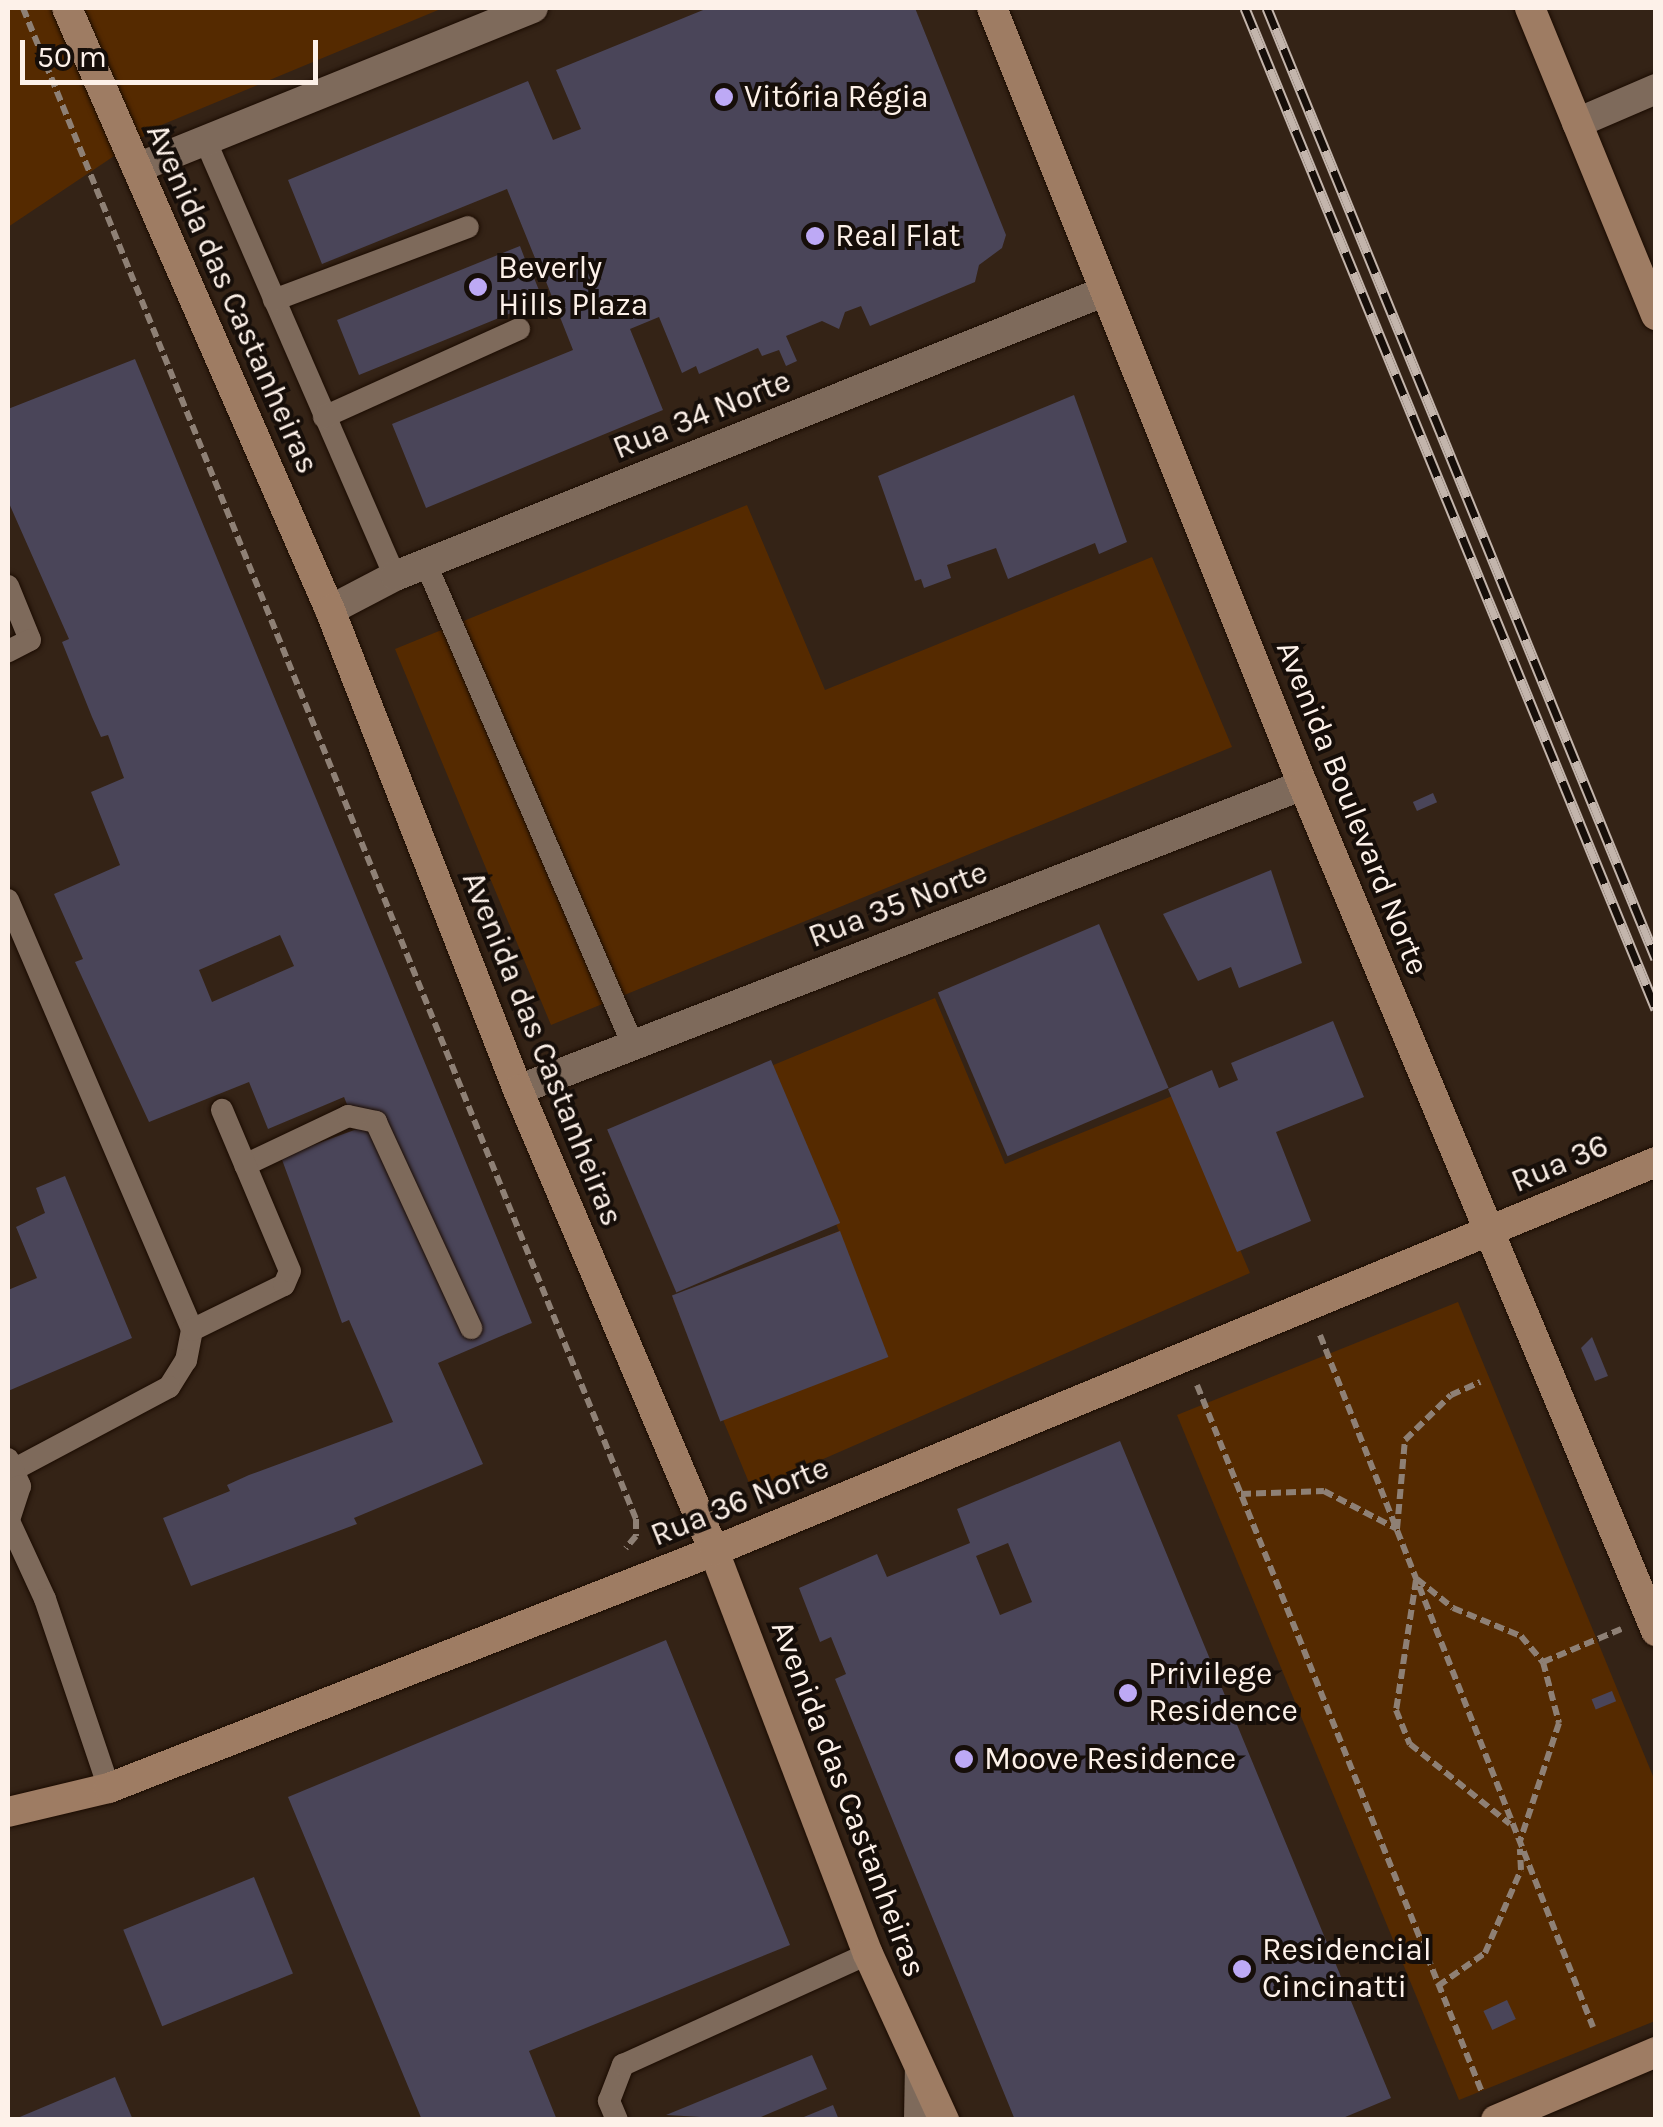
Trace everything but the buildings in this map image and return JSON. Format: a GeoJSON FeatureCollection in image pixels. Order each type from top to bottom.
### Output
{"type":"FeatureCollection","features":[{"type":"Feature","properties":{"kind":"street","name":"Avenida das Castanheiras"},"geometry":{"type":"LineString","coordinates":[[67,8],[330,610],[518,1090],[714,1551],[868,1954],[944,2120]]}},
{"type":"Feature","properties":{"kind":"street"},"geometry":{"type":"LineString","coordinates":[[137,168],[534,8]]}},
{"type":"Feature","properties":{"kind":"street","name":"Avenida Boulevard Norte"},"geometry":{"type":"LineString","coordinates":[[992,8],[1303,785],[1652,1624]]}},
{"type":"Feature","properties":{"kind":"street"},"geometry":{"type":"LineString","coordinates":[[1530,8],[1656,316]]}},
{"type":"Feature","properties":{"kind":"street"},"geometry":{"type":"LineString","coordinates":[[1577,123],[1656,89]]}},
{"type":"Feature","properties":{"kind":"street","name":"Rua 34 Norte"},"geometry":{"type":"LineString","coordinates":[[330,610],[395,576],[1103,292]]}},
{"type":"Feature","properties":{"kind":"street","name":"Rua 35 Norte"},"geometry":{"type":"LineString","coordinates":[[518,1090],[1303,785]]}},
{"type":"Feature","properties":{"kind":"street","name":"Rua 36"},"geometry":{"type":"LineString","coordinates":[[1490,1230],[1656,1162]]}},
{"type":"Feature","properties":{"kind":"street","name":"Rua 36 Norte"},"geometry":{"type":"LineString","coordinates":[[8,1812],[109,1788],[714,1551],[1490,1230]]}},
{"type":"Feature","properties":{"kind":"street"},"geometry":{"type":"LineString","coordinates":[[1490,2106],[1656,2052]]}},
{"type":"Feature","properties":{"kind":"lane"},"geometry":{"type":"LineString","coordinates":[[206,142],[395,576]]}},
{"type":"Feature","properties":{"kind":"lane"},"geometry":{"type":"LineString","coordinates":[[274,300],[468,226]]}},
{"type":"Feature","properties":{"kind":"lane"},"geometry":{"type":"LineString","coordinates":[[324,417],[518,329]]}},
{"type":"Feature","properties":{"kind":"lane"},"geometry":{"type":"LineString","coordinates":[[426,564],[634,1045]]}},
{"type":"Feature","properties":{"kind":"lane"},"geometry":{"type":"LineString","coordinates":[[8,586],[30,640],[8,651]]}},
{"type":"Feature","properties":{"kind":"lane"},"geometry":{"type":"LineString","coordinates":[[8,900],[192,1330],[186,1360],[168,1387],[11,1464],[20,1486],[8,1522],[44,1599],[109,1788]]}},
{"type":"Feature","properties":{"kind":"lane"},"geometry":{"type":"LineString","coordinates":[[192,1330],[288,1280],[222,1110]]}},
{"type":"Feature","properties":{"kind":"lane"},"geometry":{"type":"LineString","coordinates":[[245,1165],[348,1116],[376,1122],[472,1328]]}},
{"type":"Feature","properties":{"kind":"lane"},"geometry":{"type":"LineString","coordinates":[[616,2120],[609,2101],[623,2065],[868,1954]]}},
{"type":"Feature","properties":{"kind":"lane"},"geometry":{"type":"LineString","coordinates":[[915,2120],[916,2061]]}},
{"type":"Feature","properties":{"kind":"path"},"geometry":{"type":"LineString","coordinates":[[23,8],[636,1519],[636,1536],[609,1555]]}},
{"type":"Feature","properties":{"kind":"path"},"geometry":{"type":"LineString","coordinates":[[1318,1331],[1593,2027]]}},
{"type":"Feature","properties":{"kind":"path"},"geometry":{"type":"LineString","coordinates":[[1195,1380],[1438,1986],[1490,2106]]}},
{"type":"Feature","properties":{"kind":"path"},"geometry":{"type":"LineString","coordinates":[[1397,1529],[1406,1440],[1451,1395],[1480,1382]]}},
{"type":"Feature","properties":{"kind":"path"},"geometry":{"type":"LineString","coordinates":[[1241,1494],[1324,1492],[1397,1529]]}},
{"type":"Feature","properties":{"kind":"path"},"geometry":{"type":"LineString","coordinates":[[1416,1578],[1452,1608],[1520,1636],[1543,1662],[1559,1723],[1520,1841],[1521,1870],[1485,1953],[1438,1986]]}},
{"type":"Feature","properties":{"kind":"path"},"geometry":{"type":"LineString","coordinates":[[1416,1578],[1396,1710],[1410,1744],[1502,1812],[1520,1841]]}},
{"type":"Feature","properties":{"kind":"path"},"geometry":{"type":"LineString","coordinates":[[1543,1662],[1652,1624]]}},
{"type":"Feature","properties":{"kind":"shaded area"},"geometry":{"type":"Polygon","coordinates":[[[8,8],[443,8],[159,126],[8,227],[8,8]]]}},
{"type":"Feature","properties":{"kind":"shaded area"},"geometry":{"type":"Polygon","coordinates":[[[747,505],[825,690],[1152,557],[1232,747],[551,1025],[395,649],[747,505]]]}},
{"type":"Feature","properties":{"kind":"shaded area"},"geometry":{"type":"Polygon","coordinates":[[[935,998],[1005,1164],[1187,1090],[1178,1105],[1250,1273],[752,1490],[673,1299],[839,1231],[771,1066],[935,998]]]}},
{"type":"Feature","properties":{"kind":"shaded area"},"geometry":{"type":"Polygon","coordinates":[[[1458,1302],[1655,1781],[1655,2021],[1459,2100],[1177,1415],[1458,1302]]]}},
{"type":"Feature","properties":{"kind":"railway"},"geometry":{"type":"LineString","coordinates":[[1245,8],[1656,1009]]}},
{"type":"Feature","properties":{"kind":"railway"},"geometry":{"type":"LineString","coordinates":[[1267,8],[1656,959]]}},
{"type":"Feature","properties":{"kind":"place","name":"Vitória Régia"},"geometry":{"type":"Point","coordinates":[724,97]}},
{"type":"Feature","properties":{"kind":"place","name":"Real Flat"},"geometry":{"type":"Point","coordinates":[815,236]}},
{"type":"Feature","properties":{"kind":"place","name":"Beverly Hills Plaza"},"geometry":{"type":"Point","coordinates":[478,287]}},
{"type":"Feature","properties":{"kind":"place","name":"Privilege Residence"},"geometry":{"type":"Point","coordinates":[1128,1693]}},
{"type":"Feature","properties":{"kind":"place","name":"Moove Residence"},"geometry":{"type":"Point","coordinates":[964,1759]}},
{"type":"Feature","properties":{"kind":"place","name":"Residencial Cincinatti"},"geometry":{"type":"Point","coordinates":[1242,1969]}}]}
